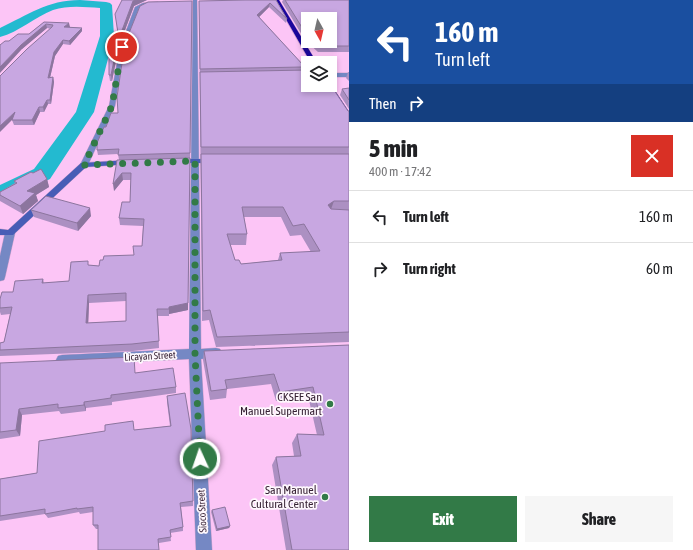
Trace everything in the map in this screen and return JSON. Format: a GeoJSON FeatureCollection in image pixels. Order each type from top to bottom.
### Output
{"type":"FeatureCollection","features":[{"type":"Feature","properties":{"kind":"highway"},"geometry":{"type":"LineString","coordinates":[[278,1],[310,56]]}},
{"type":"Feature","properties":{"kind":"highway"},"geometry":{"type":"LineString","coordinates":[[332,92],[349,118]]}},
{"type":"Feature","properties":{"kind":"street","name":"Sioco Street"},"geometry":{"type":"LineString","coordinates":[[195,1],[195,354],[204,550]]}},
{"type":"Feature","properties":{"kind":"street"},"geometry":{"type":"LineString","coordinates":[[271,1],[286,1]]}},
{"type":"Feature","properties":{"kind":"street"},"geometry":{"type":"LineString","coordinates":[[188,2],[203,2]]}},
{"type":"Feature","properties":{"kind":"street"},"geometry":{"type":"LineString","coordinates":[[0,277],[5,232],[84,165],[112,106],[122,47],[137,7],[147,3],[161,3]]}},
{"type":"Feature","properties":{"kind":"street"},"geometry":{"type":"LineString","coordinates":[[337,75],[349,74]]}},
{"type":"Feature","properties":{"kind":"street"},"geometry":{"type":"LineString","coordinates":[[195,77],[203,77]]}},
{"type":"Feature","properties":{"kind":"street"},"geometry":{"type":"LineString","coordinates":[[172,161],[225,161]]}},
{"type":"Feature","properties":{"kind":"street"},"geometry":{"type":"LineString","coordinates":[[84,165],[141,162]]}},
{"type":"Feature","properties":{"kind":"street","name":"Licayan Street"},"geometry":{"type":"LineString","coordinates":[[47,361],[226,352]]}},
{"type":"Feature","properties":{"kind":"building"},"geometry":{"type":"Polygon","coordinates":[[[122,0],[137,0],[133,1],[119,39],[115,14],[122,0]]]}},
{"type":"Feature","properties":{"kind":"building"},"geometry":{"type":"Polygon","coordinates":[[[276,0],[287,19],[270,3],[257,15],[301,63],[301,67],[200,69],[199,1],[276,0]]]}},
{"type":"Feature","properties":{"kind":"building"},"geometry":{"type":"Polygon","coordinates":[[[285,0],[349,0],[349,46],[337,46],[337,12],[301,12],[301,26],[285,0]]]}},
{"type":"Feature","properties":{"kind":"building"},"geometry":{"type":"Polygon","coordinates":[[[192,1],[190,153],[118,155],[119,149],[97,150],[97,143],[104,127],[106,127],[111,113],[118,113],[117,97],[125,43],[140,6],[148,2],[192,1]]]}},
{"type":"Feature","properties":{"kind":"building"},"geometry":{"type":"Polygon","coordinates":[[[44,22],[69,23],[64,27],[82,28],[69,41],[63,40],[54,52],[48,78],[53,77],[50,100],[47,100],[43,107],[39,107],[32,120],[12,120],[15,112],[0,126],[0,76],[53,25],[46,24],[21,45],[0,67],[0,45],[5,41],[9,41],[18,34],[29,34],[44,22]]]}},
{"type":"Feature","properties":{"kind":"building"},"geometry":{"type":"Polygon","coordinates":[[[109,39],[119,39],[111,75],[109,75],[109,39]]]}},
{"type":"Feature","properties":{"kind":"building"},"geometry":{"type":"Polygon","coordinates":[[[301,70],[301,92],[335,92],[349,111],[349,147],[201,147],[200,72],[301,70]]]}},
{"type":"Feature","properties":{"kind":"building"},"geometry":{"type":"Polygon","coordinates":[[[349,88],[349,100],[342,89],[349,88]]]}},
{"type":"Feature","properties":{"kind":"building"},"geometry":{"type":"Polygon","coordinates":[[[201,154],[349,154],[349,201],[334,201],[328,205],[331,209],[349,210],[349,332],[217,337],[210,310],[203,311],[201,154]],[[242,207],[247,234],[227,234],[235,260],[239,260],[241,264],[282,260],[280,253],[320,251],[304,224],[293,226],[283,207],[242,207]]]}},
{"type":"Feature","properties":{"kind":"building"},"geometry":{"type":"Polygon","coordinates":[[[190,158],[188,303],[169,307],[169,309],[157,309],[159,341],[132,344],[0,350],[0,343],[4,342],[12,307],[0,308],[0,299],[2,292],[13,292],[15,281],[43,279],[42,283],[69,281],[71,262],[88,261],[88,265],[99,266],[100,260],[103,260],[104,256],[134,255],[133,246],[142,246],[144,219],[119,218],[122,202],[130,202],[131,173],[122,173],[113,184],[117,160],[190,158]],[[126,293],[88,295],[86,323],[126,321],[126,293]]]}},
{"type":"Feature","properties":{"kind":"building"},"geometry":{"type":"Polygon","coordinates":[[[41,169],[47,179],[27,191],[35,193],[20,206],[0,195],[0,192],[17,183],[14,181],[31,172],[33,173],[41,169]]]}},
{"type":"Feature","properties":{"kind":"building"},"geometry":{"type":"Polygon","coordinates":[[[46,196],[90,208],[77,223],[31,210],[46,196]]]}},
{"type":"Feature","properties":{"kind":"building"},"geometry":{"type":"Polygon","coordinates":[[[349,345],[349,550],[292,550],[276,457],[301,456],[297,434],[324,435],[313,387],[280,392],[274,374],[225,380],[227,389],[211,391],[204,351],[349,345]]]}},
{"type":"Feature","properties":{"kind":"building"},"geometry":{"type":"Polygon","coordinates":[[[134,357],[135,373],[173,368],[176,387],[111,395],[111,398],[84,402],[84,405],[58,408],[58,404],[19,409],[16,430],[0,432],[0,363],[134,357]]]}},
{"type":"Feature","properties":{"kind":"building"},"geometry":{"type":"Polygon","coordinates":[[[185,393],[191,429],[193,501],[180,503],[183,527],[170,530],[171,537],[158,539],[159,550],[98,550],[98,525],[93,525],[93,507],[77,508],[45,514],[45,509],[0,516],[0,479],[37,473],[39,441],[105,431],[105,425],[133,421],[134,430],[171,426],[167,396],[185,393]]]}},
{"type":"Feature","properties":{"kind":"building"},"geometry":{"type":"Polygon","coordinates":[[[225,507],[230,526],[217,529],[212,510],[225,507]]]}},
{"type":"Feature","properties":{"kind":"waterway"},"geometry":{"type":"LineString","coordinates":[[0,33],[42,11],[57,6],[82,3],[106,5],[107,36],[85,112],[42,174],[0,194]]}},
{"type":"Feature","properties":{"kind":"place","name":"CKSEE San Manuel Supermart"},"geometry":{"type":"Point","coordinates":[330,404]}},
{"type":"Feature","properties":{"kind":"place","name":"San Manuel Cultural Center"},"geometry":{"type":"Point","coordinates":[325,497]}},
{"type":"Feature","properties":{"kind":"route"},"geometry":{"type":"LineString","coordinates":[[122,47],[112,106],[105,125],[84,165],[126,162],[195,161],[195,354],[200,459]]}}]}
